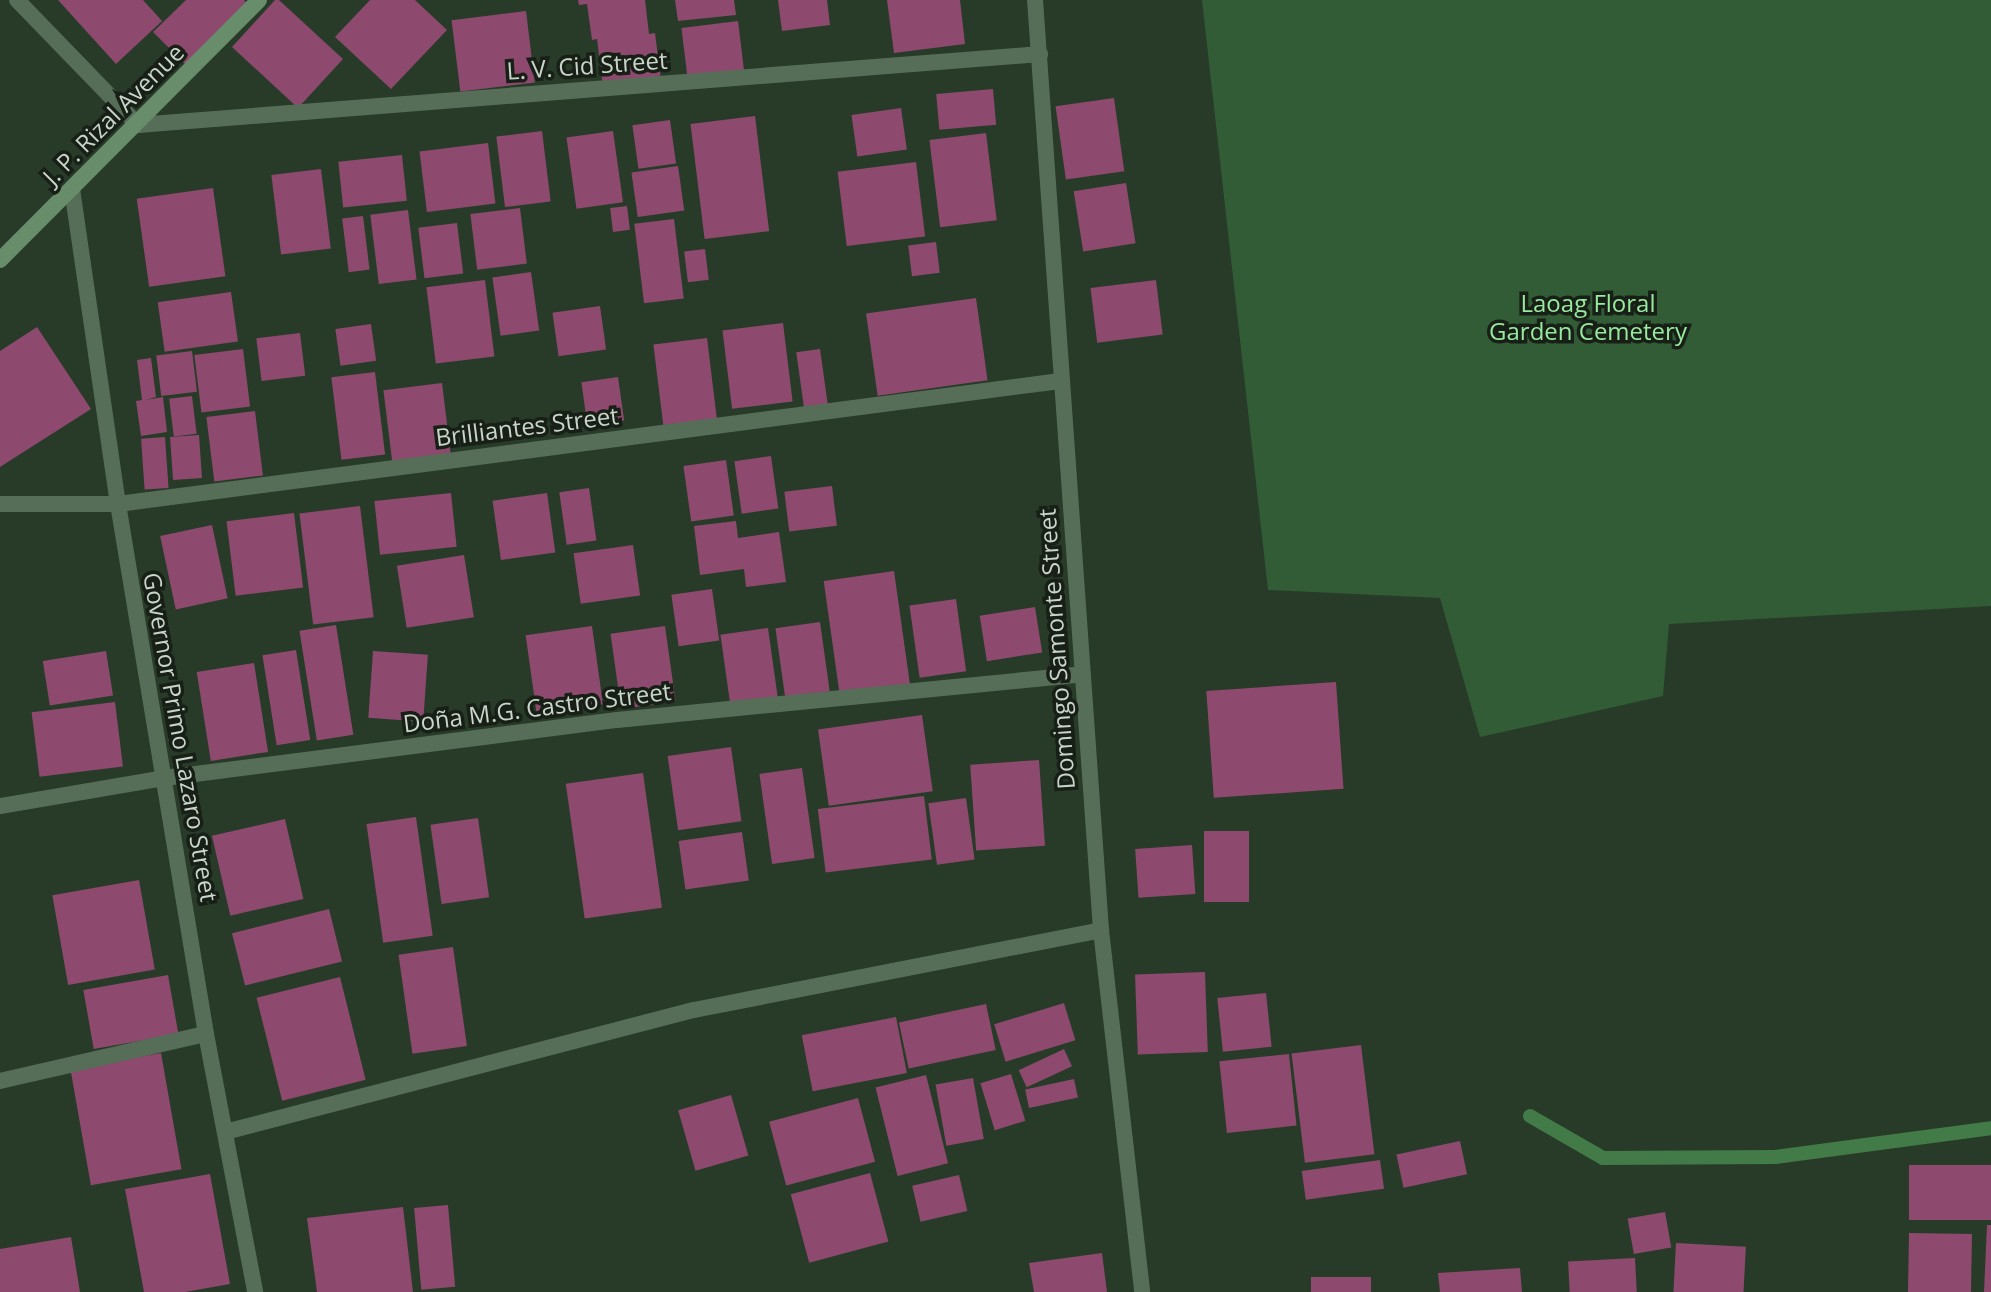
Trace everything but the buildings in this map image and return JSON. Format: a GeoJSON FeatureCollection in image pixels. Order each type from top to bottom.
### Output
{"type":"FeatureCollection","features":[{"type":"Feature","properties":{"kind":"main road","name":"J. P. Rizal Avenue"},"geometry":{"type":"LineString","coordinates":[[0,260],[138,125],[259,0]]}},
{"type":"Feature","properties":{"kind":"street"},"geometry":{"type":"LineString","coordinates":[[17,0],[138,125]]}},
{"type":"Feature","properties":{"kind":"street","name":"Domingo Samonte Street"},"geometry":{"type":"LineString","coordinates":[[1035,0],[1101,930],[1142,1292]]}},
{"type":"Feature","properties":{"kind":"street","name":"L. V. Cid Street"},"geometry":{"type":"LineString","coordinates":[[138,125],[1040,54]]}},
{"type":"Feature","properties":{"kind":"street","name":"Governor Primo Lazaro Street"},"geometry":{"type":"LineString","coordinates":[[72,189],[118,504],[206,1034],[255,1292]]}},
{"type":"Feature","properties":{"kind":"street","name":"Brilliantes Street"},"geometry":{"type":"LineString","coordinates":[[0,504],[118,504],[1060,381]]}},
{"type":"Feature","properties":{"kind":"street","name":"Doña M.G. Castro Street"},"geometry":{"type":"LineString","coordinates":[[0,806],[164,778],[617,720],[1083,674]]}},
{"type":"Feature","properties":{"kind":"street"},"geometry":{"type":"LineString","coordinates":[[225,1132],[694,1010],[1101,930]]}},
{"type":"Feature","properties":{"kind":"street"},"geometry":{"type":"LineString","coordinates":[[0,1081],[206,1034]]}},
{"type":"Feature","properties":{"kind":"green space","name":"Laoag Floral Garden Cemetery"},"geometry":{"type":"Polygon","coordinates":[[[1202,0],[1991,0],[1991,606],[1669,624],[1663,696],[1480,737],[1440,598],[1268,590],[1202,0]]]}},
{"type":"Feature","properties":{"kind":"waterway"},"geometry":{"type":"LineString","coordinates":[[1530,1116],[1603,1158],[1775,1157],[1991,1128]]}}]}
